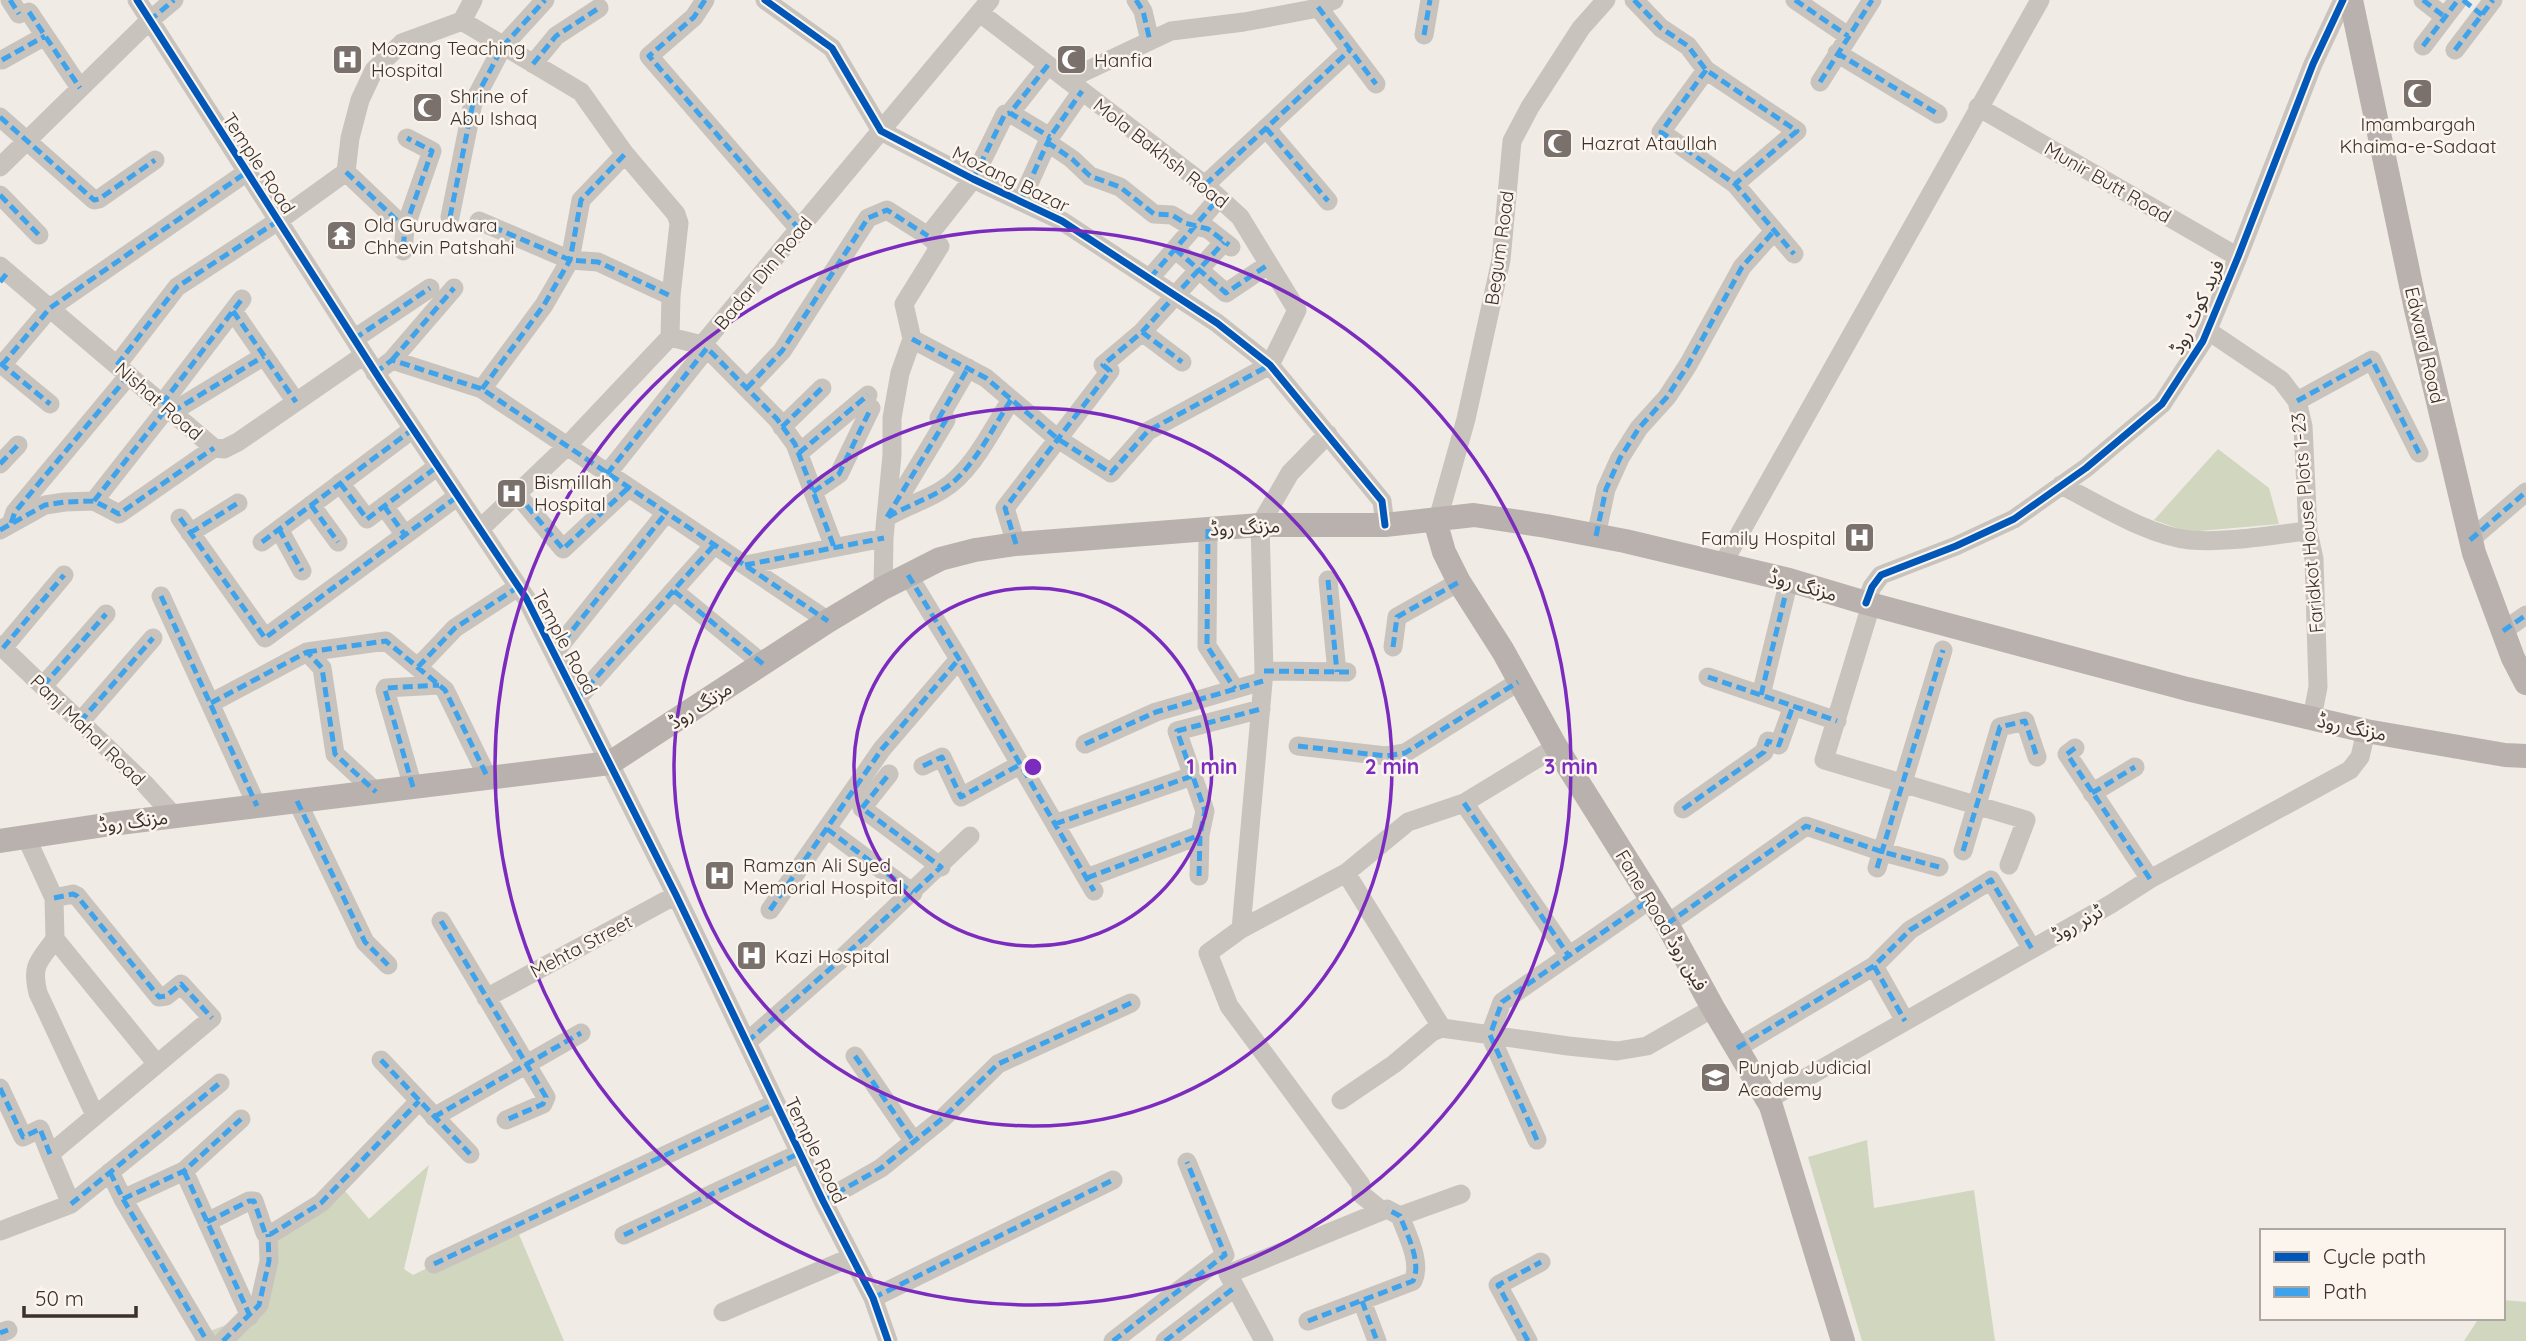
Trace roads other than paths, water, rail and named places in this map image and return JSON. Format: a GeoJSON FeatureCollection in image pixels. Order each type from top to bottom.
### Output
{"type":"FeatureCollection","features":[{"type":"Feature","properties":{"kind":"main road","name":"Edward Road"},"geometry":{"type":"LineString","coordinates":[[2351,0],[2416,309],[2470,540],[2513,658],[2526,682]]}},
{"type":"Feature","properties":{"kind":"main road","name":"مزنگ روڈ"},"geometry":{"type":"LineString","coordinates":[[0,841],[174,816],[610,763],[883,588],[940,559],[975,550],[1016,544],[1260,525],[1385,525],[1474,515],[1625,541],[1789,580],[2187,689],[2366,731],[2505,755],[2526,756]]}},
{"type":"Feature","properties":{"kind":"main road","name":"Fane Road فین روڈ"},"geometry":{"type":"LineString","coordinates":[[1438,519],[1438,531],[1444,552],[1459,582],[1503,651],[1556,747],[1667,924],[1771,1106],[1843,1341]]}},
{"type":"Feature","properties":{"kind":"street","name":"Temple Road"},"geometry":{"type":"LineString","coordinates":[[137,0],[375,373],[518,587],[578,699],[676,895],[823,1201],[873,1298],[888,1341]]}},
{"type":"Feature","properties":{"kind":"street"},"geometry":{"type":"LineString","coordinates":[[0,167],[149,21],[174,0]]}},
{"type":"Feature","properties":{"kind":"street"},"geometry":{"type":"LineString","coordinates":[[6,527],[123,370],[177,287],[278,221],[346,172],[350,138],[360,100],[374,70],[402,43],[462,21],[473,0]]}},
{"type":"Feature","properties":{"kind":"street"},"geometry":{"type":"LineString","coordinates":[[450,217],[473,103],[503,46],[545,0]]}},
{"type":"Feature","properties":{"kind":"street"},"geometry":{"type":"LineString","coordinates":[[705,0],[694,17],[649,56],[799,229]]}},
{"type":"Feature","properties":{"kind":"street"},"geometry":{"type":"LineString","coordinates":[[1424,35],[1430,0]]}},
{"type":"Feature","properties":{"kind":"street","name":"Begum Road"},"geometry":{"type":"LineString","coordinates":[[1438,519],[1466,419],[1501,260],[1512,141],[1530,107],[1581,28],[1606,0]]}},
{"type":"Feature","properties":{"kind":"street"},"geometry":{"type":"LineString","coordinates":[[1634,0],[1661,28],[1688,46],[1706,71],[1797,131],[1735,184]]}},
{"type":"Feature","properties":{"kind":"street"},"geometry":{"type":"LineString","coordinates":[[1795,0],[1848,36]]}},
{"type":"Feature","properties":{"kind":"street"},"geometry":{"type":"LineString","coordinates":[[1820,82],[1872,0]]}},
{"type":"Feature","properties":{"kind":"street"},"geometry":{"type":"LineString","coordinates":[[1722,565],[2039,0]]}},
{"type":"Feature","properties":{"kind":"street","name":"فرید کوٹ روڈ"},"geometry":{"type":"LineString","coordinates":[[1904,784],[1824,760],[1872,587],[1881,575],[2014,519],[2062,485],[2162,404],[2203,341],[2313,64],[2343,0]]}},
{"type":"Feature","properties":{"kind":"street"},"geometry":{"type":"LineString","coordinates":[[2423,0],[2445,17]]}},
{"type":"Feature","properties":{"kind":"street"},"geometry":{"type":"LineString","coordinates":[[2423,46],[2461,0],[2488,7],[2455,50]]}},
{"type":"Feature","properties":{"kind":"street"},"geometry":{"type":"LineString","coordinates":[[1139,1],[1150,41]]}},
{"type":"Feature","properties":{"kind":"street"},"geometry":{"type":"LineString","coordinates":[[771,2],[832,48],[881,131]]}},
{"type":"Feature","properties":{"kind":"street"},"geometry":{"type":"LineString","coordinates":[[1021,201],[1074,85],[1171,31],[1248,21],[1326,3],[1350,50],[1376,84]]}},
{"type":"Feature","properties":{"kind":"street","name":"Badar Din Road"},"geometry":{"type":"LineString","coordinates":[[670,337],[702,345],[985,7]]}},
{"type":"Feature","properties":{"kind":"street","name":"Mola Bakhsh Road"},"geometry":{"type":"LineString","coordinates":[[985,7],[1048,65],[1212,191],[1240,217],[1297,310],[1270,365]]}},
{"type":"Feature","properties":{"kind":"street"},"geometry":{"type":"LineString","coordinates":[[533,64],[556,36],[599,8]]}},
{"type":"Feature","properties":{"kind":"street"},"geometry":{"type":"LineString","coordinates":[[19,9],[45,36],[80,88]]}},
{"type":"Feature","properties":{"kind":"street"},"geometry":{"type":"LineString","coordinates":[[462,21],[581,92],[625,154],[677,214],[679,223],[671,296],[670,337],[566,447],[480,529]]}},
{"type":"Feature","properties":{"kind":"street"},"geometry":{"type":"LineString","coordinates":[[2,60],[45,36]]}},
{"type":"Feature","properties":{"kind":"street"},"geometry":{"type":"LineString","coordinates":[[1150,278],[1195,226],[1212,191],[1266,128],[1350,50]]}},
{"type":"Feature","properties":{"kind":"street"},"geometry":{"type":"LineString","coordinates":[[1837,53],[1938,114]]}},
{"type":"Feature","properties":{"kind":"street"},"geometry":{"type":"LineString","coordinates":[[928,236],[973,179],[1005,114],[1010,113],[1048,65]]}},
{"type":"Feature","properties":{"kind":"street"},"geometry":{"type":"LineString","coordinates":[[1706,71],[1661,132],[1735,184],[1794,254]]}},
{"type":"Feature","properties":{"kind":"street","name":"Munir Butt Road"},"geometry":{"type":"LineString","coordinates":[[1978,107],[2238,257]]}},
{"type":"Feature","properties":{"kind":"street"},"geometry":{"type":"LineString","coordinates":[[1010,113],[1049,139],[1090,176],[1120,187],[1154,214],[1172,215],[1208,229],[1228,244],[1199,269],[1142,332],[1103,365],[1110,371],[1005,508],[1016,544]]}},
{"type":"Feature","properties":{"kind":"street"},"geometry":{"type":"LineString","coordinates":[[0,117],[94,200],[155,160]]}},
{"type":"Feature","properties":{"kind":"street"},"geometry":{"type":"LineString","coordinates":[[1266,128],[1328,201]]}},
{"type":"Feature","properties":{"kind":"street","name":"Mozang Bazar"},"geometry":{"type":"LineString","coordinates":[[881,131],[973,179],[1062,220],[1217,323],[1270,365],[1328,434],[1382,501],[1385,525]]}},
{"type":"Feature","properties":{"kind":"street"},"geometry":{"type":"LineString","coordinates":[[403,251],[405,228],[432,151],[407,138]]}},
{"type":"Feature","properties":{"kind":"street"},"geometry":{"type":"LineString","coordinates":[[481,389],[544,305],[570,260],[581,200],[625,154]]}},
{"type":"Feature","properties":{"kind":"street"},"geometry":{"type":"LineString","coordinates":[[50,404],[1,364],[50,308],[247,172]]}},
{"type":"Feature","properties":{"kind":"street"},"geometry":{"type":"LineString","coordinates":[[346,172],[405,228]]}},
{"type":"Feature","properties":{"kind":"street"},"geometry":{"type":"LineString","coordinates":[[0,195],[39,235]]}},
{"type":"Feature","properties":{"kind":"street"},"geometry":{"type":"LineString","coordinates":[[747,388],[782,351],[868,218],[887,210],[940,246],[904,304],[912,338],[900,373],[892,418],[883,588]]}},
{"type":"Feature","properties":{"kind":"street"},"geometry":{"type":"LineString","coordinates":[[479,221],[570,260],[598,262],[671,296]]}},
{"type":"Feature","properties":{"kind":"street"},"geometry":{"type":"LineString","coordinates":[[1595,536],[1606,489],[1620,458],[1639,428],[1667,397],[1688,365],[1742,267],[1774,231]]}},
{"type":"Feature","properties":{"kind":"street"},"geometry":{"type":"LineString","coordinates":[[1175,249],[1226,293],[1269,264]]}},
{"type":"Feature","properties":{"kind":"street","name":"Nishat Road"},"geometry":{"type":"LineString","coordinates":[[3,273],[50,308],[214,448],[224,449],[296,402],[430,288]]}},
{"type":"Feature","properties":{"kind":"street"},"geometry":{"type":"LineString","coordinates":[[375,373],[392,360],[454,288]]}},
{"type":"Feature","properties":{"kind":"street"},"geometry":{"type":"LineString","coordinates":[[94,501],[167,408],[238,305],[264,356],[296,402]]}},
{"type":"Feature","properties":{"kind":"street","name":"Faridkot House Plots 1-23"},"geometry":{"type":"LineString","coordinates":[[2207,330],[2281,380],[2297,401],[2303,426],[2308,531],[2314,559],[2318,687],[2312,718]]}},
{"type":"Feature","properties":{"kind":"street"},"geometry":{"type":"LineString","coordinates":[[1142,332],[1182,362]]}},
{"type":"Feature","properties":{"kind":"street"},"geometry":{"type":"LineString","coordinates":[[912,338],[986,378],[1058,439],[1111,473],[1148,431],[1270,365]]}},
{"type":"Feature","properties":{"kind":"street"},"geometry":{"type":"LineString","coordinates":[[607,474],[707,348],[782,426],[799,453],[834,547]]}},
{"type":"Feature","properties":{"kind":"street"},"geometry":{"type":"LineString","coordinates":[[167,408],[264,356]]}},
{"type":"Feature","properties":{"kind":"street"},"geometry":{"type":"LineString","coordinates":[[392,360],[481,389],[828,621]]}},
{"type":"Feature","properties":{"kind":"street"},"geometry":{"type":"LineString","coordinates":[[2297,401],[2372,360],[2419,453]]}},
{"type":"Feature","properties":{"kind":"street"},"geometry":{"type":"LineString","coordinates":[[887,517],[946,420],[939,418],[968,368]]}},
{"type":"Feature","properties":{"kind":"street"},"geometry":{"type":"LineString","coordinates":[[782,426],[822,388]]}},
{"type":"Feature","properties":{"kind":"street"},"geometry":{"type":"LineString","coordinates":[[887,517],[942,490],[957,479],[1011,400]]}},
{"type":"Feature","properties":{"kind":"street"},"geometry":{"type":"LineString","coordinates":[[799,453],[869,402],[839,474],[813,492]]}},
{"type":"Feature","properties":{"kind":"street"},"geometry":{"type":"LineString","coordinates":[[262,542],[413,429]]}},
{"type":"Feature","properties":{"kind":"street"},"geometry":{"type":"LineString","coordinates":[[1241,929],[1264,676],[1260,525],[1290,473],[1328,434]]}},
{"type":"Feature","properties":{"kind":"street"},"geometry":{"type":"LineString","coordinates":[[0,464],[18,445]]}},
{"type":"Feature","properties":{"kind":"street"},"geometry":{"type":"LineString","coordinates":[[6,527],[45,505],[94,501],[119,514],[214,448]]}},
{"type":"Feature","properties":{"kind":"street"},"geometry":{"type":"LineString","coordinates":[[340,483],[367,519],[438,466]]}},
{"type":"Feature","properties":{"kind":"street"},"geometry":{"type":"LineString","coordinates":[[2062,485],[2148,528],[2188,540],[2218,540],[2308,531]]}},
{"type":"Feature","properties":{"kind":"street"},"geometry":{"type":"LineString","coordinates":[[517,494],[563,549],[628,488]]}},
{"type":"Feature","properties":{"kind":"street"},"geometry":{"type":"LineString","coordinates":[[2470,540],[2526,492]]}},
{"type":"Feature","properties":{"kind":"street"},"geometry":{"type":"LineString","coordinates":[[238,503],[185,525],[265,638],[458,496]]}},
{"type":"Feature","properties":{"kind":"street"},"geometry":{"type":"LineString","coordinates":[[311,505],[338,542]]}},
{"type":"Feature","properties":{"kind":"street"},"geometry":{"type":"LineString","coordinates":[[384,506],[405,535]]}},
{"type":"Feature","properties":{"kind":"street"},"geometry":{"type":"LineString","coordinates":[[554,653],[666,513]]}},
{"type":"Feature","properties":{"kind":"street"},"geometry":{"type":"LineString","coordinates":[[279,529],[302,571]]}},
{"type":"Feature","properties":{"kind":"street"},"geometry":{"type":"LineString","coordinates":[[1208,529],[1208,646],[1235,689]]}},
{"type":"Feature","properties":{"kind":"street"},"geometry":{"type":"LineString","coordinates":[[745,565],[884,538]]}},
{"type":"Feature","properties":{"kind":"street"},"geometry":{"type":"LineString","coordinates":[[578,699],[714,545]]}},
{"type":"Feature","properties":{"kind":"street"},"geometry":{"type":"LineString","coordinates":[[1,647],[64,575]]}},
{"type":"Feature","properties":{"kind":"street"},"geometry":{"type":"LineString","coordinates":[[908,575],[960,659],[1090,884],[1200,835]]}},
{"type":"Feature","properties":{"kind":"street"},"geometry":{"type":"LineString","coordinates":[[1085,744],[1156,712],[1235,689],[1264,676],[1343,672],[1328,580]]}},
{"type":"Feature","properties":{"kind":"street"},"geometry":{"type":"LineString","coordinates":[[1761,695],[1789,580]]}},
{"type":"Feature","properties":{"kind":"street"},"geometry":{"type":"LineString","coordinates":[[1393,647],[1397,617],[1459,582]]}},
{"type":"Feature","properties":{"kind":"street"},"geometry":{"type":"LineString","coordinates":[[418,667],[455,628],[518,587]]}},
{"type":"Feature","properties":{"kind":"street"},"geometry":{"type":"LineString","coordinates":[[674,591],[763,664]]}},
{"type":"Feature","properties":{"kind":"street"},"geometry":{"type":"LineString","coordinates":[[161,596],[257,806]]}},
{"type":"Feature","properties":{"kind":"street"},"geometry":{"type":"LineString","coordinates":[[43,686],[106,614]]}},
{"type":"Feature","properties":{"kind":"street"},"geometry":{"type":"LineString","coordinates":[[2503,631],[2526,615]]}},
{"type":"Feature","properties":{"kind":"street"},"geometry":{"type":"LineString","coordinates":[[80,722],[153,638]]}},
{"type":"Feature","properties":{"kind":"street"},"geometry":{"type":"LineString","coordinates":[[211,703],[307,652],[386,642],[445,690],[488,778]]}},
{"type":"Feature","properties":{"kind":"street","name":"Panj Mahal Road"},"geometry":{"type":"LineString","coordinates":[[1,647],[144,783],[174,816]]}},
{"type":"Feature","properties":{"kind":"street"},"geometry":{"type":"LineString","coordinates":[[1880,860],[1943,650]]}},
{"type":"Feature","properties":{"kind":"street"},"geometry":{"type":"LineString","coordinates":[[307,652],[322,668],[335,754],[376,792]]}},
{"type":"Feature","properties":{"kind":"street"},"geometry":{"type":"LineString","coordinates":[[770,909],[883,750],[960,659]]}},
{"type":"Feature","properties":{"kind":"street"},"geometry":{"type":"LineString","coordinates":[[1708,677],[1837,721]]}},
{"type":"Feature","properties":{"kind":"street"},"geometry":{"type":"LineString","coordinates":[[1298,746],[1386,756],[1405,752],[1518,682]]}},
{"type":"Feature","properties":{"kind":"street"},"geometry":{"type":"LineString","coordinates":[[412,787],[384,690],[439,685]]}},
{"type":"Feature","properties":{"kind":"street"},"geometry":{"type":"LineString","coordinates":[[1683,809],[1764,752],[1768,741],[1779,745],[1793,706]]}},
{"type":"Feature","properties":{"kind":"street"},"geometry":{"type":"LineString","coordinates":[[1199,876],[1200,835],[1205,811],[1177,731],[1261,709]]}},
{"type":"Feature","properties":{"kind":"street"},"geometry":{"type":"LineString","coordinates":[[1963,851],[2000,727],[2025,722],[2037,757]]}},
{"type":"Feature","properties":{"kind":"street","name":"ٹرنر روڈ"},"geometry":{"type":"LineString","coordinates":[[1767,1100],[2150,879],[2350,770],[2360,757],[2366,731]]}},
{"type":"Feature","properties":{"kind":"street"},"geometry":{"type":"LineString","coordinates":[[1308,1321],[1413,1281],[1417,1272],[1390,1212],[1361,1194],[1361,1185],[1229,1006],[1208,953],[1241,929],[1346,873],[1408,822],[1464,803],[1556,747]]}},
{"type":"Feature","properties":{"kind":"street"},"geometry":{"type":"LineString","coordinates":[[2075,748],[2067,754],[2150,879]]}},
{"type":"Feature","properties":{"kind":"street"},"geometry":{"type":"LineString","coordinates":[[923,766],[942,757],[961,797],[1021,764]]}},
{"type":"Feature","properties":{"kind":"street"},"geometry":{"type":"LineString","coordinates":[[2092,793],[2136,767]]}},
{"type":"Feature","properties":{"kind":"street"},"geometry":{"type":"LineString","coordinates":[[889,774],[862,808],[941,867]]}},
{"type":"Feature","properties":{"kind":"street"},"geometry":{"type":"LineString","coordinates":[[1055,824],[1192,776]]}},
{"type":"Feature","properties":{"kind":"street"},"geometry":{"type":"LineString","coordinates":[[1904,784],[2026,820],[2009,865]]}},
{"type":"Feature","properties":{"kind":"street"},"geometry":{"type":"LineString","coordinates":[[297,801],[365,942],[388,965]]}},
{"type":"Feature","properties":{"kind":"street"},"geometry":{"type":"LineString","coordinates":[[1464,803],[1569,956]]}},
{"type":"Feature","properties":{"kind":"street"},"geometry":{"type":"LineString","coordinates":[[1667,924],[1806,826],[1880,860],[1939,867]]}},
{"type":"Feature","properties":{"kind":"street"},"geometry":{"type":"LineString","coordinates":[[827,829],[913,892]]}},
{"type":"Feature","properties":{"kind":"street"},"geometry":{"type":"LineString","coordinates":[[747,1042],[941,867],[970,836]]}},
{"type":"Feature","properties":{"kind":"street"},"geometry":{"type":"LineString","coordinates":[[26,837],[54,898],[55,939],[35,969],[38,993],[95,1115]]}},
{"type":"Feature","properties":{"kind":"street"},"geometry":{"type":"LineString","coordinates":[[1346,873],[1442,1028]]}},
{"type":"Feature","properties":{"kind":"street"},"geometry":{"type":"LineString","coordinates":[[1737,1048],[1874,966],[1910,930],[1991,880],[2032,949]]}},
{"type":"Feature","properties":{"kind":"street"},"geometry":{"type":"LineString","coordinates":[[50,1154],[212,1018],[181,984],[159,998],[77,896],[73,894],[54,898]]}},
{"type":"Feature","properties":{"kind":"street","name":"Mehta Street"},"geometry":{"type":"LineString","coordinates":[[486,998],[676,895]]}},
{"type":"Feature","properties":{"kind":"street"},"geometry":{"type":"LineString","coordinates":[[1537,1140],[1490,1035],[1502,1002],[1651,899]]}},
{"type":"Feature","properties":{"kind":"street"},"geometry":{"type":"LineString","coordinates":[[441,921],[546,1101],[506,1120]]}},
{"type":"Feature","properties":{"kind":"street"},"geometry":{"type":"LineString","coordinates":[[55,939],[157,1063]]}},
{"type":"Feature","properties":{"kind":"street"},"geometry":{"type":"LineString","coordinates":[[1874,966],[1905,1021]]}},
{"type":"Feature","properties":{"kind":"street"},"geometry":{"type":"LineString","coordinates":[[823,1201],[881,1168],[943,1118],[998,1064],[1131,1003]]}},
{"type":"Feature","properties":{"kind":"street"},"geometry":{"type":"LineString","coordinates":[[1341,1100],[1394,1064],[1432,1032],[1442,1028],[1616,1051],[1647,1046],[1713,1007]]}},
{"type":"Feature","properties":{"kind":"street"},"geometry":{"type":"LineString","coordinates":[[434,1117],[580,1033]]}},
{"type":"Feature","properties":{"kind":"street"},"geometry":{"type":"LineString","coordinates":[[855,1056],[914,1142]]}},
{"type":"Feature","properties":{"kind":"street"},"geometry":{"type":"LineString","coordinates":[[380,1060],[470,1154]]}},
{"type":"Feature","properties":{"kind":"street"},"geometry":{"type":"LineString","coordinates":[[0,1231],[71,1204],[219,1083]]}},
{"type":"Feature","properties":{"kind":"street"},"geometry":{"type":"LineString","coordinates":[[0,1088],[23,1137],[40,1129],[71,1204]]}},
{"type":"Feature","properties":{"kind":"street"},"geometry":{"type":"LineString","coordinates":[[268,1234],[321,1203],[419,1101]]}},
{"type":"Feature","properties":{"kind":"street"},"geometry":{"type":"LineString","coordinates":[[435,1264],[776,1103]]}},
{"type":"Feature","properties":{"kind":"street"},"geometry":{"type":"LineString","coordinates":[[122,1199],[184,1171],[241,1119]]}},
{"type":"Feature","properties":{"kind":"street"},"geometry":{"type":"LineString","coordinates":[[624,1235],[800,1153]]}},
{"type":"Feature","properties":{"kind":"street"},"geometry":{"type":"LineString","coordinates":[[1113,1341],[1225,1255],[1186,1162]]}},
{"type":"Feature","properties":{"kind":"street"},"geometry":{"type":"LineString","coordinates":[[184,1171],[250,1316]]}},
{"type":"Feature","properties":{"kind":"street"},"geometry":{"type":"LineString","coordinates":[[110,1172],[122,1199],[207,1341]]}},
{"type":"Feature","properties":{"kind":"street"},"geometry":{"type":"LineString","coordinates":[[873,1298],[1113,1180]]}},
{"type":"Feature","properties":{"kind":"street"},"geometry":{"type":"LineString","coordinates":[[1264,1341],[1228,1274],[1390,1212],[1461,1194]]}},
{"type":"Feature","properties":{"kind":"street"},"geometry":{"type":"LineString","coordinates":[[207,1222],[254,1201],[268,1234],[270,1254],[260,1305],[223,1341]]}},
{"type":"Feature","properties":{"kind":"street"},"geometry":{"type":"LineString","coordinates":[[723,1312],[852,1257]]}},
{"type":"Feature","properties":{"kind":"street"},"geometry":{"type":"LineString","coordinates":[[1528,1341],[1498,1285],[1541,1262]]}},
{"type":"Feature","properties":{"kind":"street"},"geometry":{"type":"LineString","coordinates":[[1165,1341],[1234,1288]]}},
{"type":"Feature","properties":{"kind":"street"},"geometry":{"type":"LineString","coordinates":[[1362,1301],[1377,1341]]}},
{"type":"Feature","properties":{"kind":"place","name":"Mozang Teaching Hospital"},"geometry":{"type":"Point","coordinates":[348,59]}},
{"type":"Feature","properties":{"kind":"place","name":"Hanfia"},"geometry":{"type":"Point","coordinates":[1071,60]}},
{"type":"Feature","properties":{"kind":"place","name":"Imambargah Khaima-e-Sadaat"},"geometry":{"type":"Point","coordinates":[2418,93]}},
{"type":"Feature","properties":{"kind":"place","name":"Shrine of Abu Ishaq"},"geometry":{"type":"Point","coordinates":[427,107]}},
{"type":"Feature","properties":{"kind":"place","name":"Hazrat Ataullah"},"geometry":{"type":"Point","coordinates":[1558,143]}},
{"type":"Feature","properties":{"kind":"place","name":"Old Gurudwara Chhevin Patshahi"},"geometry":{"type":"Point","coordinates":[341,236]}},
{"type":"Feature","properties":{"kind":"place","name":"Bismillah Hospital"},"geometry":{"type":"Point","coordinates":[511,493]}},
{"type":"Feature","properties":{"kind":"place","name":"Family Hospital"},"geometry":{"type":"Point","coordinates":[1859,538]}},
{"type":"Feature","properties":{"kind":"place","name":"Ramzan Ali Syed Memorial Hospital"},"geometry":{"type":"Point","coordinates":[720,876]}},
{"type":"Feature","properties":{"kind":"place","name":"Kazi Hospital"},"geometry":{"type":"Point","coordinates":[752,956]}},
{"type":"Feature","properties":{"kind":"place","name":"Punjab Judicial Academy"},"geometry":{"type":"Point","coordinates":[1715,1078]}}]}
